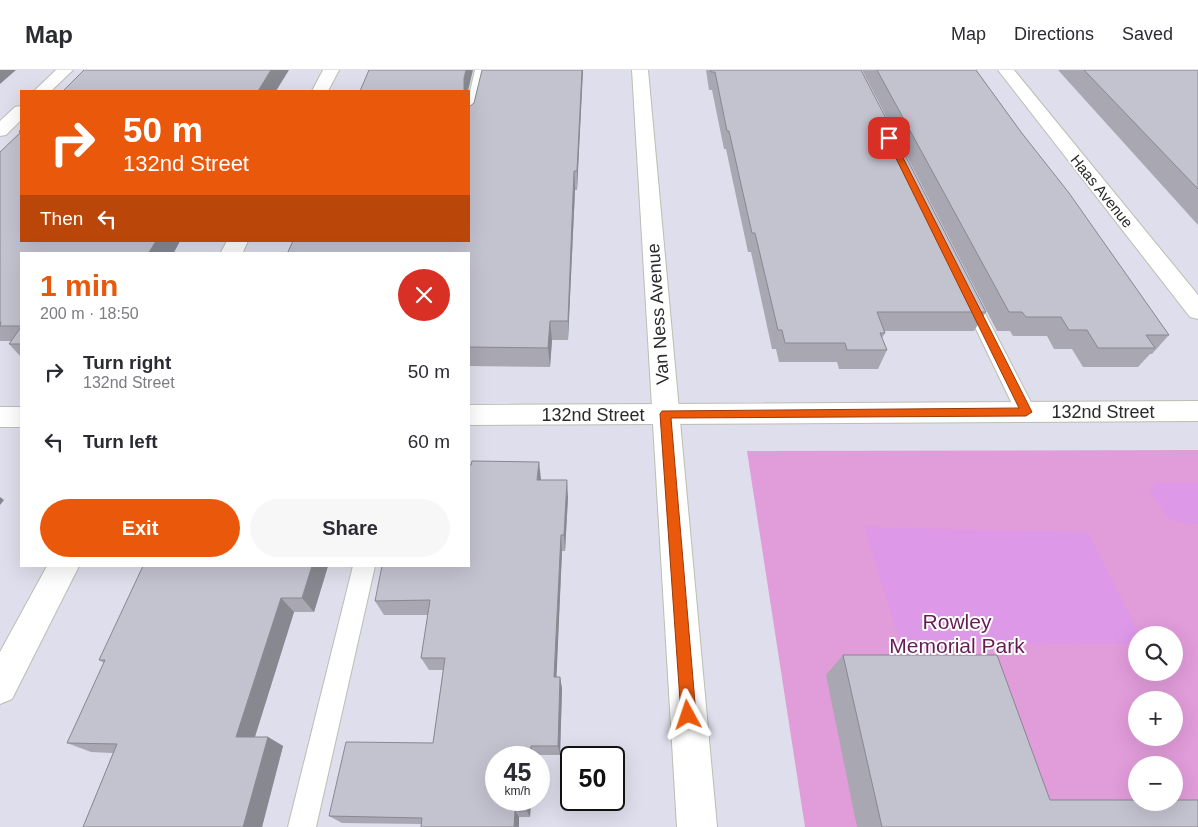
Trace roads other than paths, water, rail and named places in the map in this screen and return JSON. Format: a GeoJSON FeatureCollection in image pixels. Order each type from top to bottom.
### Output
{"type":"FeatureCollection","features":[{"type":"Feature","properties":{"kind":"street"},"geometry":{"type":"LineString","coordinates":[[43,90],[65,70]]}},
{"type":"Feature","properties":{"kind":"street"},"geometry":{"type":"LineString","coordinates":[[321,90],[331,70]]}},
{"type":"Feature","properties":{"kind":"street","name":"Van Ness Avenue"},"geometry":{"type":"LineString","coordinates":[[640,70],[697,827]]}},
{"type":"Feature","properties":{"kind":"street","name":"Haas Avenue"},"geometry":{"type":"LineString","coordinates":[[1006,70],[1198,311]]}},
{"type":"Feature","properties":{"kind":"street"},"geometry":{"type":"LineString","coordinates":[[0,131],[20,112]]}},
{"type":"Feature","properties":{"kind":"street","name":"132nd Street"},"geometry":{"type":"LineString","coordinates":[[470,415],[1198,412]]}},
{"type":"Feature","properties":{"kind":"street"},"geometry":{"type":"LineString","coordinates":[[0,417],[20,417]]}},
{"type":"Feature","properties":{"kind":"street"},"geometry":{"type":"LineString","coordinates":[[0,687],[63,567]]}},
{"type":"Feature","properties":{"kind":"lane"},"geometry":{"type":"LineString","coordinates":[[470,117],[481,70]]}},
{"type":"Feature","properties":{"kind":"lane"},"geometry":{"type":"LineString","coordinates":[[960,280],[1026,412]]}},
{"type":"Feature","properties":{"kind":"lane"},"geometry":{"type":"LineString","coordinates":[[302,827],[364,567]]}},
{"type":"Feature","properties":{"kind":"park label","name":"Rowley Memorial Park"},"geometry":{"type":"Point","coordinates":[957,633]}}]}
